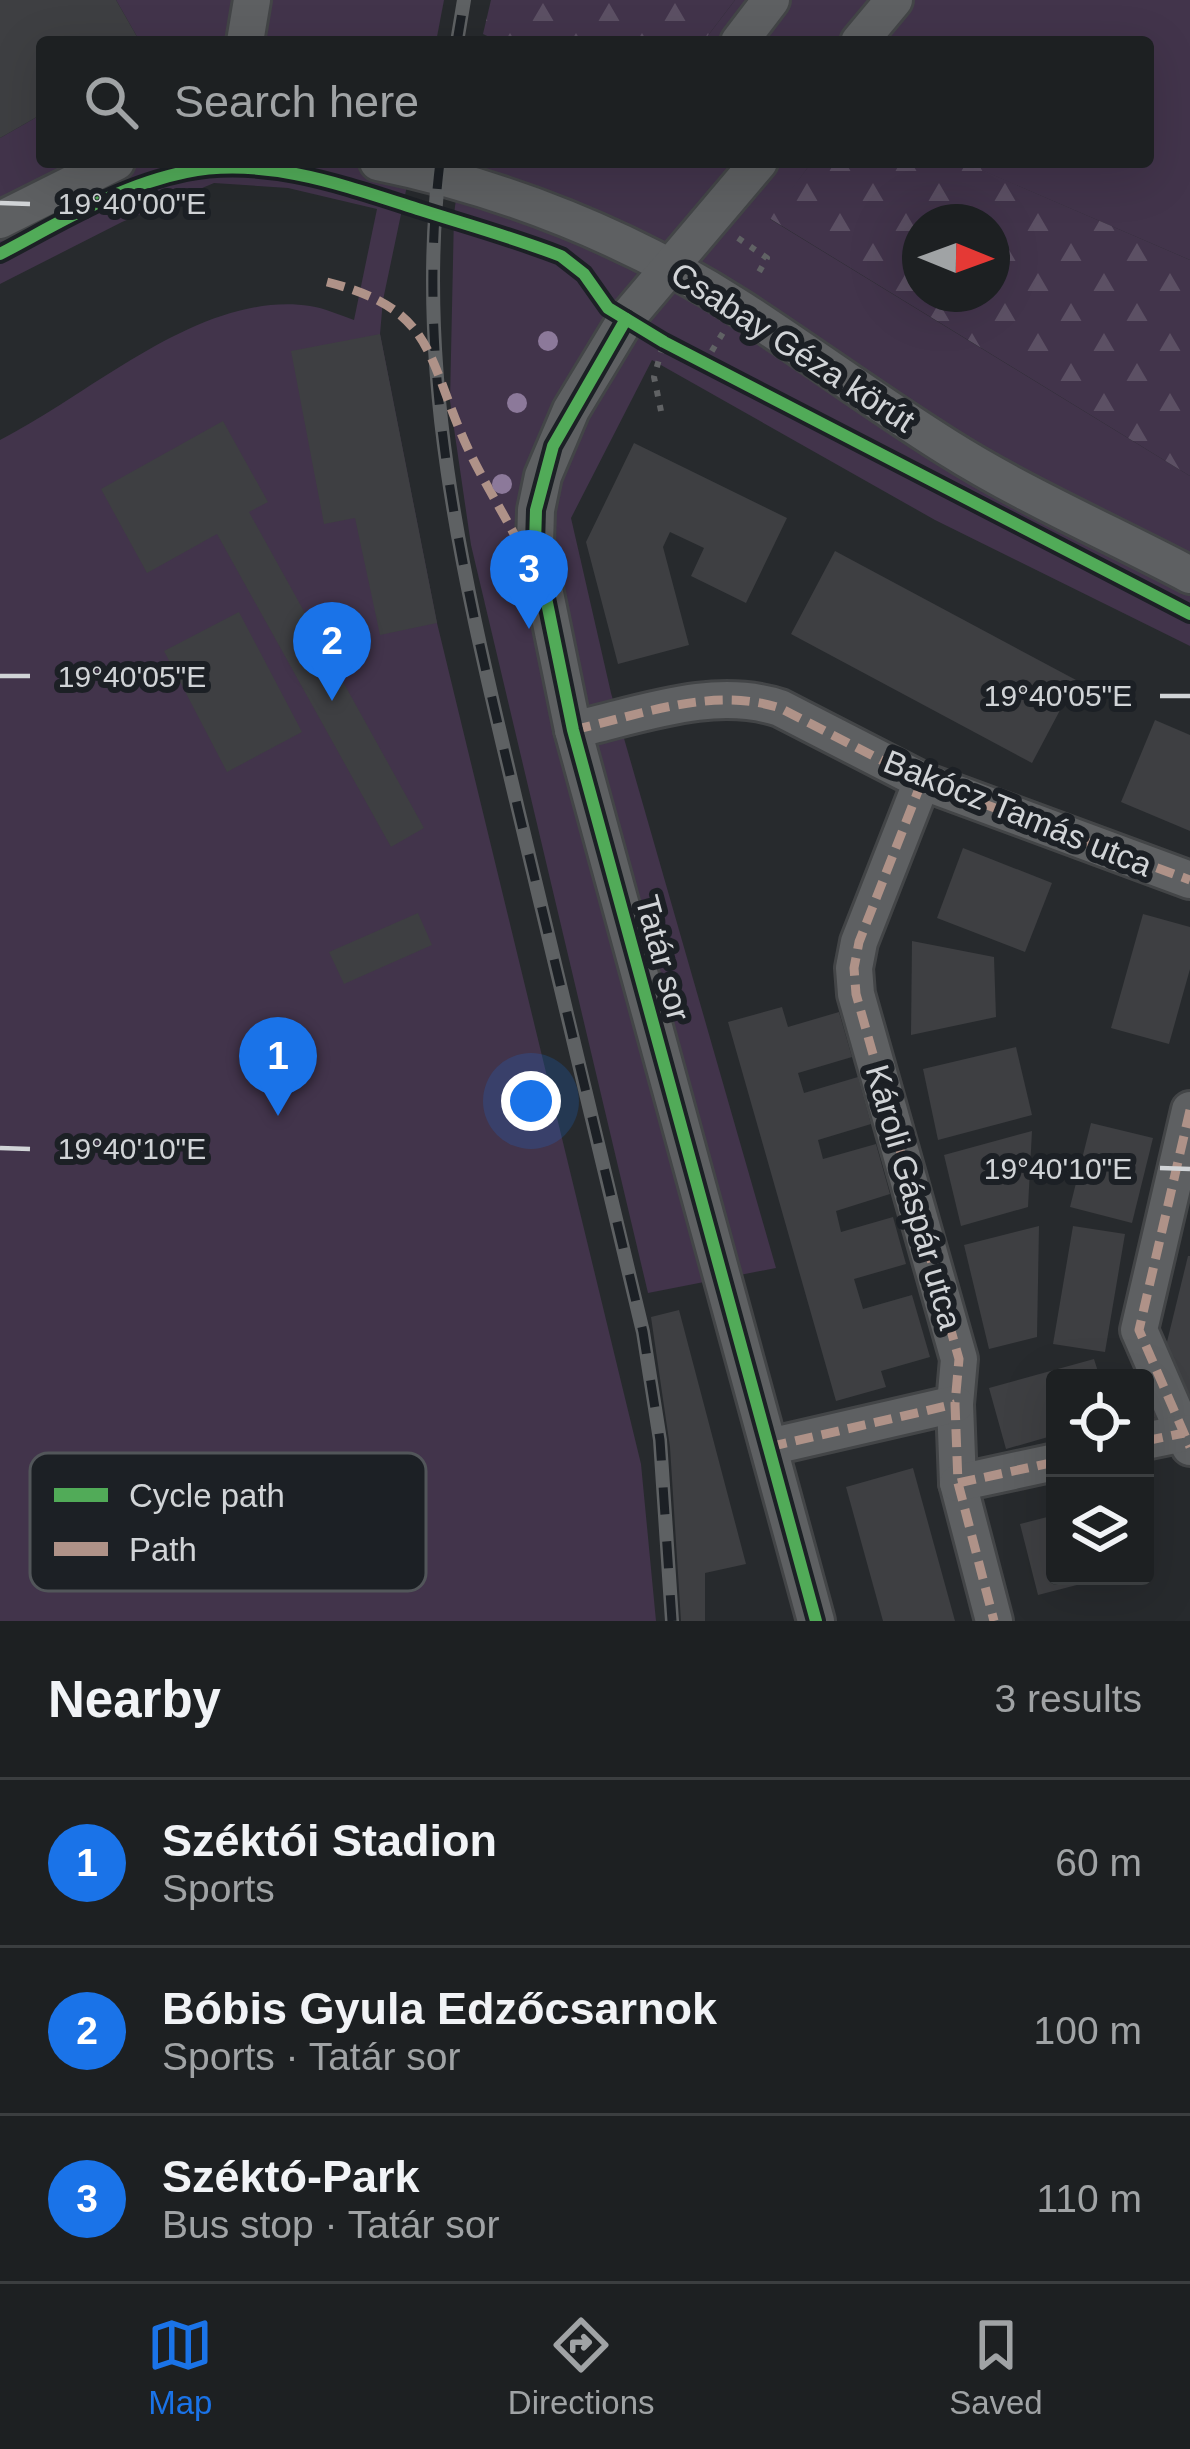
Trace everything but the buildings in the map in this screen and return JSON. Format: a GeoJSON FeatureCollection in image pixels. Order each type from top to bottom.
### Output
{"type":"FeatureCollection","features":[{"type":"Feature","properties":{"kind":"street"},"geometry":{"type":"LineString","coordinates":[[246,36],[252,0]]}},
{"type":"Feature","properties":{"kind":"street"},"geometry":{"type":"LineString","coordinates":[[745,36],[772,0]]}},
{"type":"Feature","properties":{"kind":"street"},"geometry":{"type":"LineString","coordinates":[[863,36],[888,2]]}},
{"type":"Feature","properties":{"kind":"street"},"geometry":{"type":"LineString","coordinates":[[0,220],[104,168]]}},
{"type":"Feature","properties":{"kind":"street","name":"Csabay Géza körút"},"geometry":{"type":"LineString","coordinates":[[408,168],[565,217],[670,267],[950,449],[1190,575]]}},
{"type":"Feature","properties":{"kind":"street","name":"Tatár sor"},"geometry":{"type":"LineString","coordinates":[[754,168],[626,319],[553,446],[536,510],[535,544],[573,730],[816,1621]]}},
{"type":"Feature","properties":{"kind":"street","name":"Bakócz Tamás utca"},"geometry":{"type":"LineString","coordinates":[[573,730],[706,700],[759,701],[922,781],[1190,880]]}},
{"type":"Feature","properties":{"kind":"street","name":"Károli Gáspár utca"},"geometry":{"type":"LineString","coordinates":[[922,781],[859,942],[856,994],[959,1359],[955,1405],[958,1484],[994,1621]]}},
{"type":"Feature","properties":{"kind":"street"},"geometry":{"type":"LineString","coordinates":[[1154,1442],[1187,1440],[1139,1330],[1190,1110]]}},
{"type":"Feature","properties":{"kind":"street"},"geometry":{"type":"LineString","coordinates":[[769,1447],[955,1405]]}},
{"type":"Feature","properties":{"kind":"street"},"geometry":{"type":"LineString","coordinates":[[958,1484],[1046,1464]]}},
{"type":"Feature","properties":{"kind":"path"},"geometry":{"type":"LineString","coordinates":[[626,319],[725,375]]}},
{"type":"Feature","properties":{"kind":"path"},"geometry":{"type":"LineString","coordinates":[[661,411],[654,377],[664,342]]}},
{"type":"Feature","properties":{"kind":"green space"},"geometry":{"type":"Polygon","coordinates":[[[116,0],[444,0],[437,36],[137,36],[116,0]]]}},
{"type":"Feature","properties":{"kind":"green space"},"geometry":{"type":"Polygon","coordinates":[[[491,0],[735,0],[708,36],[483,34],[491,0]]]}},
{"type":"Feature","properties":{"kind":"green space"},"geometry":{"type":"Polygon","coordinates":[[[735,0],[1190,0],[1190,260],[980,168],[1154,168],[1154,36],[708,36],[735,0]]]}},
{"type":"Feature","properties":{"kind":"green space"},"geometry":{"type":"Polygon","coordinates":[[[36,117],[36,168],[411,168],[380,334],[437,623],[641,1464],[656,1621],[0,1621],[0,440],[149,350],[229,314],[269,305],[310,306],[354,320],[377,209],[288,188],[214,183],[122,222],[0,284],[0,138],[36,117]]]}},
{"type":"Feature","properties":{"kind":"green space"},"geometry":{"type":"Polygon","coordinates":[[[460,168],[808,168],[770,219],[902,300],[902,312],[922,312],[1190,476],[1190,646],[935,520],[652,360],[571,518],[611,693],[776,1268],[648,1293],[471,545],[450,401],[454,214],[460,168]]]}},
{"type":"Feature","properties":{"kind":"green space"},"geometry":{"type":"Polygon","coordinates":[[[807,168],[981,168],[1190,260],[1190,476],[922,312],[1010,312],[1010,204],[902,204],[902,300],[769,218],[807,168]]]}},
{"type":"Feature","properties":{"kind":"railway"},"geometry":{"type":"LineString","coordinates":[[458,36],[464,0]]}},
{"type":"Feature","properties":{"kind":"railway"},"geometry":{"type":"LineString","coordinates":[[440,168],[434,326],[450,488],[499,729],[643,1332],[660,1440],[672,1621]]}},
{"type":"Feature","properties":{"kind":"marked path"},"geometry":{"type":"LineString","coordinates":[[327,282],[388,306],[421,338],[471,456],[529,564]]}},
{"type":"Feature","properties":{"kind":"marked path"},"geometry":{"type":"LineString","coordinates":[[573,730],[703,701],[755,702],[780,708],[922,781],[1190,880]]}},
{"type":"Feature","properties":{"kind":"marked path"},"geometry":{"type":"LineString","coordinates":[[922,781],[859,942],[856,994],[959,1359],[955,1404],[958,1483],[994,1621]]}},
{"type":"Feature","properties":{"kind":"marked path"},"geometry":{"type":"LineString","coordinates":[[1190,1110],[1139,1330],[1190,1447]]}},
{"type":"Feature","properties":{"kind":"marked path"},"geometry":{"type":"LineString","coordinates":[[769,1447],[955,1404]]}},
{"type":"Feature","properties":{"kind":"marked path"},"geometry":{"type":"LineString","coordinates":[[1154,1439],[1184,1433]]}},
{"type":"Feature","properties":{"kind":"marked path"},"geometry":{"type":"LineString","coordinates":[[958,1483],[1046,1464]]}},
{"type":"Feature","properties":{"kind":"cycle path"},"geometry":{"type":"LineString","coordinates":[[0,254],[114,195],[186,172],[216,168],[275,171],[364,192],[561,256],[584,274],[608,308],[664,342],[1190,614]]}},
{"type":"Feature","properties":{"kind":"cycle path"},"geometry":{"type":"LineString","coordinates":[[626,319],[553,446],[536,510],[535,544],[573,730],[816,1621]]}},
{"type":"Feature","properties":{"kind":"place","name":"Széktó-Park"},"geometry":{"type":"Point","coordinates":[529,629]}},
{"type":"Feature","properties":{"kind":"place","name":"Bóbis Gyula Edzőcsarnok"},"geometry":{"type":"Point","coordinates":[332,701]}},
{"type":"Feature","properties":{"kind":"place","name":"Széktói Stadion"},"geometry":{"type":"Point","coordinates":[278,1116]}}]}
